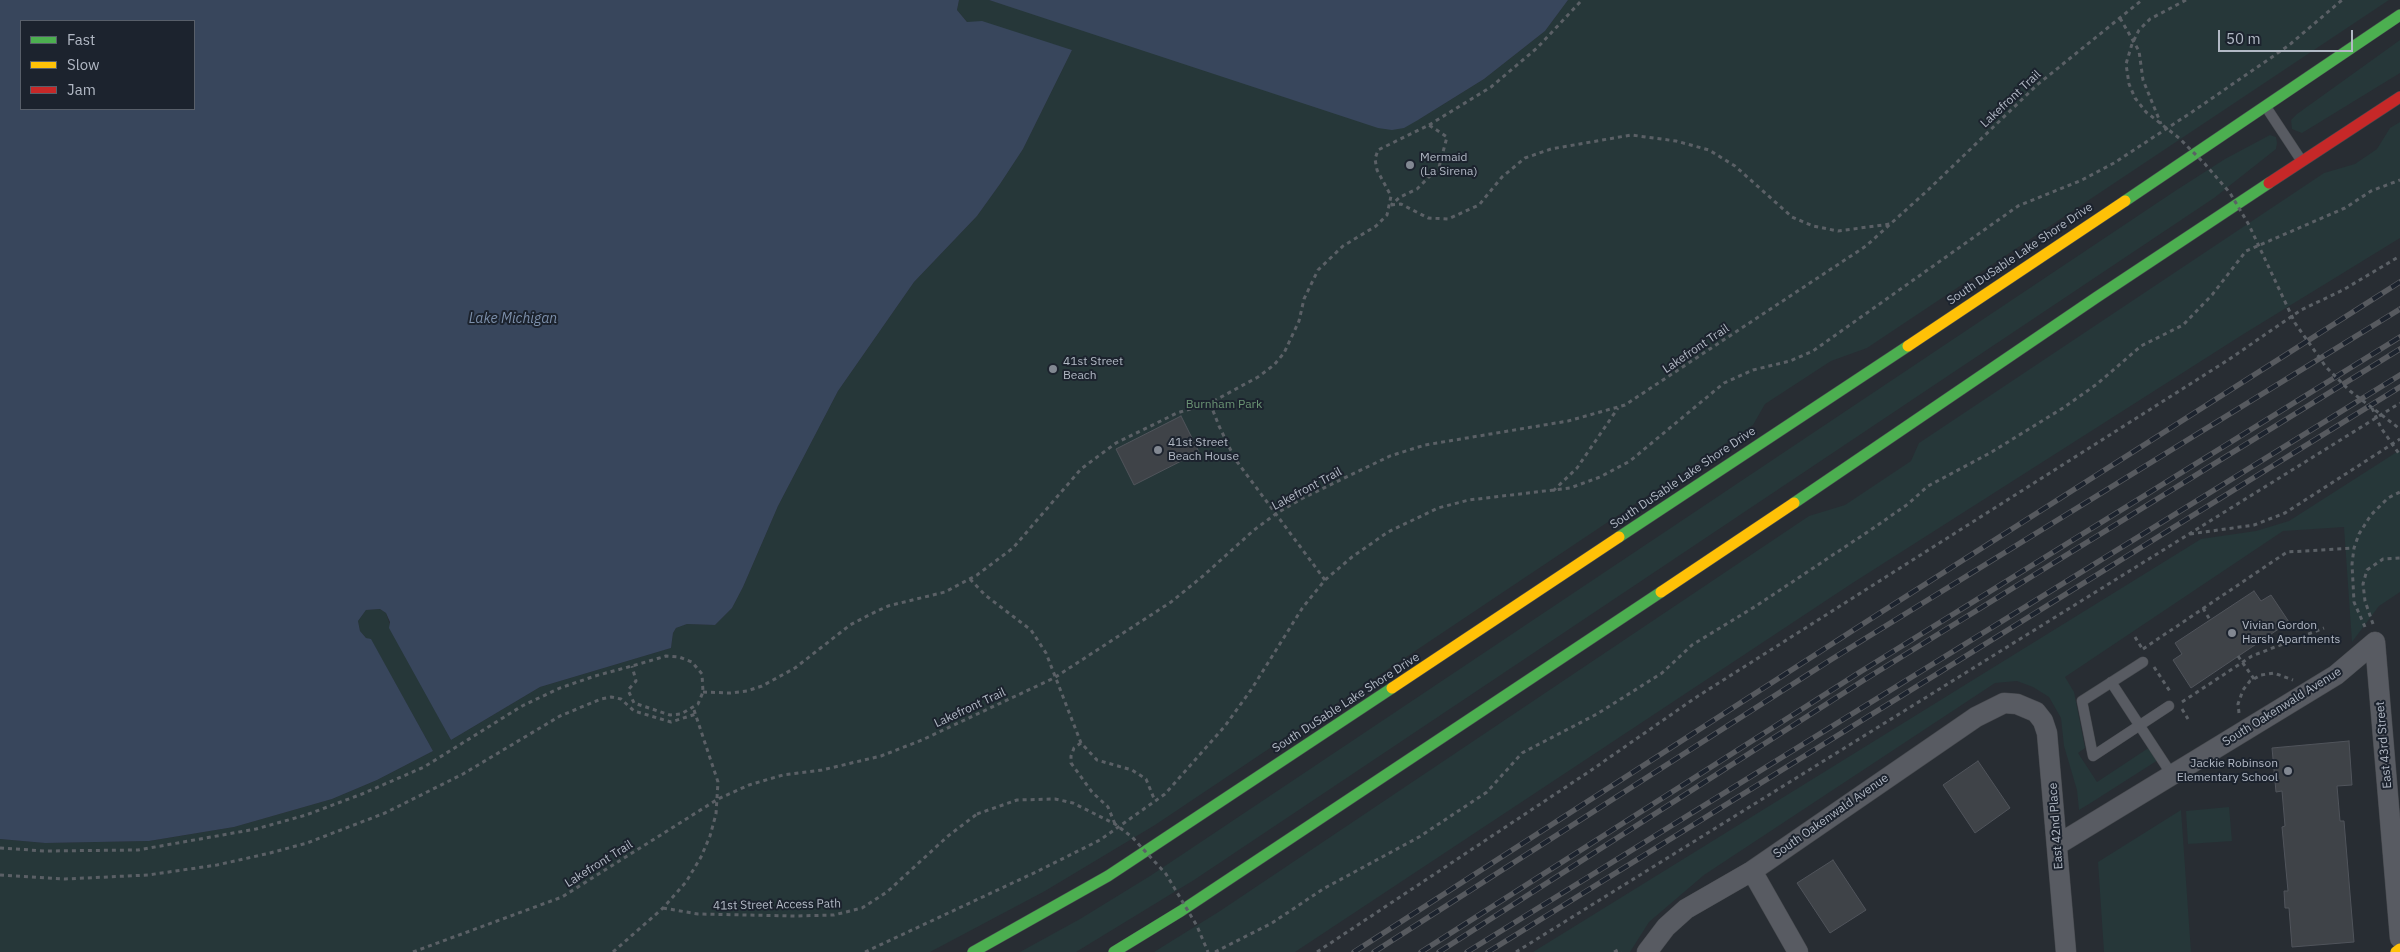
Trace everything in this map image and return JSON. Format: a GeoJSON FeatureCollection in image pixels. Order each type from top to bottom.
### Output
{"type":"FeatureCollection","features":[{"type":"Feature","properties":{"kind":"main road","name":"South DuSable Lake Shore Drive"},"geometry":{"type":"LineString","coordinates":[[972,952],[1051,910],[1108,876],[2400,15]]}},
{"type":"Feature","properties":{"kind":"main road"},"geometry":{"type":"LineString","coordinates":[[1114,952],[1181,911],[1809,493],[2097,297],[2400,97]]}},
{"type":"Feature","properties":{"kind":"main road"},"geometry":{"type":"LineString","coordinates":[[2396,952],[2400,949]]}},
{"type":"Feature","properties":{"kind":"street","name":"South Oakenwald Avenue"},"geometry":{"type":"LineString","coordinates":[[2057,846],[2336,675],[2371,636]]}},
{"type":"Feature","properties":{"kind":"street","name":"East 43rd Street"},"geometry":{"type":"LineString","coordinates":[[2371,636],[2394,793],[2400,938]]}},
{"type":"Feature","properties":{"kind":"street","name":"South Oakenwald Avenue"},"geometry":{"type":"LineString","coordinates":[[1647,952],[1666,926],[1686,909],[1752,871],[1990,709],[2004,703],[2028,708]]}},
{"type":"Feature","properties":{"kind":"street","name":"East 42nd Place"},"geometry":{"type":"LineString","coordinates":[[2028,708],[2036,712],[2043,721],[2047,733],[2066,952]]}},
{"type":"Feature","properties":{"kind":"street"},"geometry":{"type":"LineString","coordinates":[[1752,871],[1798,952]]}},
{"type":"Feature","properties":{"kind":"lane"},"geometry":{"type":"LineString","coordinates":[[2265,106],[2302,161]]}},
{"type":"Feature","properties":{"kind":"lane"},"geometry":{"type":"LineString","coordinates":[[2148,661],[2082,701],[2093,756],[2169,706]]}},
{"type":"Feature","properties":{"kind":"lane"},"geometry":{"type":"LineString","coordinates":[[2111,682],[2172,775]]}},
{"type":"Feature","properties":{"kind":"path"},"geometry":{"type":"LineString","coordinates":[[703,692],[730,693],[747,691],[762,686],[795,668],[850,625],[869,615],[888,606],[945,592],[970,579],[1013,548],[1082,469],[1116,443],[1177,413],[1210,403],[1258,377],[1274,365],[1284,352],[1299,321],[1310,284],[1318,270],[1343,246],[1376,226],[1387,215],[1391,205],[1391,196],[1377,170],[1374,159],[1378,150],[1395,139],[1429,125],[1491,87],[1537,48],[1582,0]]}},
{"type":"Feature","properties":{"kind":"path","name":"Lakefront Trail"},"geometry":{"type":"LineString","coordinates":[[413,952],[562,897],[718,799],[767,779],[822,770],[881,756],[922,740],[1054,678],[1171,602],[1254,530],[1277,513],[1303,498],[1381,460],[1425,445],[1568,421],[1619,407],[1650,390],[1866,246],[2037,86],[2142,0]]}},
{"type":"Feature","properties":{"kind":"path"},"geometry":{"type":"LineString","coordinates":[[2186,0],[2163,10],[2139,30],[2132,44],[2126,64],[2129,84],[2135,98],[2146,112],[2199,158],[2230,193],[2249,224],[2291,315],[2308,344],[2350,391],[2400,429]]}},
{"type":"Feature","properties":{"kind":"path"},"geometry":{"type":"LineString","coordinates":[[864,952],[1100,840],[1155,801],[1171,788],[1225,726],[1251,690],[1303,608],[1325,580],[1352,557],[1388,532],[1438,508],[1469,500],[1570,488],[1600,477],[1630,461],[1724,383],[1752,370],[1790,361],[1814,351],[2018,206],[2090,176],[2114,163],[2177,122],[2288,46],[2342,0]]}},
{"type":"Feature","properties":{"kind":"path"},"geometry":{"type":"LineString","coordinates":[[2120,18],[2139,51],[2148,93],[2162,124]]}},
{"type":"Feature","properties":{"kind":"path"},"geometry":{"type":"LineString","coordinates":[[1391,205],[1400,197],[1417,189],[1438,166],[1447,137],[1429,125]]}},
{"type":"Feature","properties":{"kind":"path"},"geometry":{"type":"LineString","coordinates":[[1391,205],[1401,204],[1428,218],[1448,219],[1479,205],[1502,177],[1525,158],[1551,149],[1631,135],[1676,141],[1709,150],[1735,166],[1792,217],[1813,226],[1838,231],[1890,224]]}},
{"type":"Feature","properties":{"kind":"path"},"geometry":{"type":"LineString","coordinates":[[1215,952],[1272,923],[1324,889],[1419,837],[1487,792],[1522,753],[1597,714],[1662,674],[1692,645],[1876,527],[1908,504],[1928,486],[1990,453],[2063,408],[2097,384],[2141,346],[2183,325],[2212,295],[2246,251],[2345,208],[2371,191],[2400,180]]}},
{"type":"Feature","properties":{"kind":"path"},"geometry":{"type":"LineString","coordinates":[[1317,952],[1590,771],[1695,698],[2219,365],[2301,310],[2342,290],[2400,256]]}},
{"type":"Feature","properties":{"kind":"path"},"geometry":{"type":"LineString","coordinates":[[1210,403],[1235,459],[1325,580]]}},
{"type":"Feature","properties":{"kind":"path"},"geometry":{"type":"LineString","coordinates":[[1516,952],[2400,403]]}},
{"type":"Feature","properties":{"kind":"path"},"geometry":{"type":"LineString","coordinates":[[1553,491],[1577,468],[1619,407]]}},
{"type":"Feature","properties":{"kind":"path"},"geometry":{"type":"LineString","coordinates":[[2372,408],[2381,428],[2400,455]]}},
{"type":"Feature","properties":{"kind":"path"},"geometry":{"type":"LineString","coordinates":[[2187,535],[2254,525],[2285,513],[2400,439]]}},
{"type":"Feature","properties":{"kind":"path"},"geometry":{"type":"LineString","coordinates":[[2371,636],[2354,602],[2352,564],[2354,548],[2359,534],[2371,515],[2388,498],[2400,492]]}},
{"type":"Feature","properties":{"kind":"path"},"geometry":{"type":"LineString","coordinates":[[2142,649],[2287,552],[2354,548]]}},
{"type":"Feature","properties":{"kind":"path"},"geometry":{"type":"LineString","coordinates":[[2371,636],[2372,622],[2365,601],[2363,584],[2367,570],[2383,559],[2400,558]]}},
{"type":"Feature","properties":{"kind":"path"},"geometry":{"type":"LineString","coordinates":[[970,579],[985,595],[1031,630],[1046,653],[1054,678],[1082,743],[1097,760],[1132,770],[1146,779],[1155,801]]}},
{"type":"Feature","properties":{"kind":"path"},"geometry":{"type":"LineString","coordinates":[[2202,608],[2210,620]]}},
{"type":"Feature","properties":{"kind":"path"},"geometry":{"type":"LineString","coordinates":[[2188,719],[2179,704],[2252,656],[2324,628]]}},
{"type":"Feature","properties":{"kind":"path"},"geometry":{"type":"LineString","coordinates":[[2135,638],[2148,661],[2174,696]]}},
{"type":"Feature","properties":{"kind":"path"},"geometry":{"type":"LineString","coordinates":[[0,848],[46,852],[138,850],[256,829],[306,815],[380,787],[424,767],[522,706],[553,691],[632,666],[666,656],[679,657],[692,662],[702,674],[703,692],[698,704],[680,714],[670,715],[634,703],[628,690],[636,681],[632,666]]}},
{"type":"Feature","properties":{"kind":"path"},"geometry":{"type":"LineString","coordinates":[[2238,656],[2254,679]]}},
{"type":"Feature","properties":{"kind":"path"},"geometry":{"type":"LineString","coordinates":[[2239,716],[2238,704],[2243,690],[2254,679],[2261,675],[2274,673],[2296,681]]}},
{"type":"Feature","properties":{"kind":"path"},"geometry":{"type":"LineString","coordinates":[[0,875],[65,879],[148,875],[217,865],[270,853],[307,843],[385,813],[462,774],[560,716],[601,699],[611,698],[620,700],[634,711],[671,722],[696,714]]}},
{"type":"Feature","properties":{"kind":"path"},"geometry":{"type":"LineString","coordinates":[[613,952],[663,908],[686,882],[701,857],[712,828],[718,799],[718,782],[716,771],[693,706]]}},
{"type":"Feature","properties":{"kind":"path"},"geometry":{"type":"LineString","coordinates":[[1082,743],[1074,748],[1071,763],[1092,792],[1108,807],[1115,824]]}},
{"type":"Feature","properties":{"kind":"path","name":"41st Street Access Path"},"geometry":{"type":"LineString","coordinates":[[663,908],[698,914],[796,916],[834,915],[862,908],[887,892],[948,836],[977,814],[1017,800],[1055,799],[1073,803],[1115,824],[1132,837],[1166,874],[1190,912],[1208,952]]}},
{"type":"Feature","properties":{"kind":"path"},"geometry":{"type":"LineString","coordinates":[[1614,952],[1618,950],[1621,952]]}},
{"type":"Feature","properties":{"kind":"green space","name":"Burnham Park"},"geometry":{"type":"Polygon","coordinates":[[[959,0],[989,0],[1418,120],[1484,79],[1545,31],[1568,0],[2389,0],[1867,348],[1831,361],[1765,404],[1753,425],[1155,825],[1045,891],[930,952],[0,952],[0,839],[45,843],[150,841],[234,827],[332,799],[377,780],[433,751],[371,640],[366,638],[360,631],[358,621],[366,610],[380,609],[386,613],[390,625],[451,740],[540,687],[671,648],[673,633],[676,628],[687,624],[715,625],[732,608],[778,506],[838,391],[914,282],[977,216],[1000,184],[1023,149],[1072,50],[977,23],[967,22],[957,10],[959,0]]]}},
{"type":"Feature","properties":{"kind":"green space"},"geometry":{"type":"Polygon","coordinates":[[[2400,40],[2400,73],[2302,133],[2292,129],[2291,120],[2297,114],[2400,40]]]}},
{"type":"Feature","properties":{"kind":"green space"},"geometry":{"type":"Polygon","coordinates":[[[2400,122],[2400,238],[2242,335],[1851,584],[1295,952],[1154,952],[1220,911],[1809,516],[1845,505],[1911,461],[1919,443],[2324,173],[2355,164],[2377,149],[2390,128],[2400,122]]]}},
{"type":"Feature","properties":{"kind":"green space"},"geometry":{"type":"Polygon","coordinates":[[[2270,135],[2276,137],[2276,149],[2214,198],[1194,880],[1076,952],[1020,952],[1080,919],[1150,876],[2175,191],[2225,159],[2270,135]]]}},
{"type":"Feature","properties":{"kind":"green space"},"geometry":{"type":"Polygon","coordinates":[[[2400,450],[2400,592],[2379,606],[2352,642],[2344,527],[2283,531],[2065,677],[2074,692],[2085,748],[2078,753],[2097,782],[2150,747],[2158,760],[2079,810],[2077,790],[2064,746],[2061,718],[2049,697],[2033,687],[2017,681],[1995,683],[1704,875],[1649,922],[1630,952],[1533,952],[2201,539],[2256,531],[2289,521],[2400,450]]]}},
{"type":"Feature","properties":{"kind":"green space"},"geometry":{"type":"Polygon","coordinates":[[[2229,807],[2232,841],[2188,844],[2186,811],[2229,807]]]}},
{"type":"Feature","properties":{"kind":"green space"},"geometry":{"type":"Polygon","coordinates":[[[2181,810],[2191,952],[2104,952],[2098,862],[2181,810]]]}},
{"type":"Feature","properties":{"kind":"water","name":"Lake Michigan"},"geometry":{"type":"Polygon","coordinates":[[[0,0],[959,0],[957,10],[967,22],[982,21],[1072,50],[1023,149],[1000,184],[977,216],[914,282],[838,391],[778,506],[732,608],[715,625],[687,624],[676,628],[673,633],[671,648],[540,687],[451,740],[389,628],[390,622],[386,613],[380,609],[366,610],[358,621],[360,631],[366,638],[371,639],[433,751],[377,780],[332,799],[234,827],[149,841],[45,843],[0,839],[0,0]]]}},
{"type":"Feature","properties":{"kind":"water"},"geometry":{"type":"Polygon","coordinates":[[[989,0],[1568,0],[1545,31],[1484,79],[1404,128],[1392,130],[1378,128],[989,0]]]}},
{"type":"Feature","properties":{"kind":"building","name":"41st Street Beach House"},"geometry":{"type":"Polygon","coordinates":[[[1181,416],[1199,452],[1134,485],[1116,449],[1181,416]]]}},
{"type":"Feature","properties":{"kind":"building","name":"Vivian Gordon Harsh Apartments"},"geometry":{"type":"Polygon","coordinates":[[[2254,591],[2261,601],[2271,595],[2289,622],[2191,688],[2173,660],[2182,654],[2175,643],[2254,591]]]}},
{"type":"Feature","properties":{"kind":"building"},"geometry":{"type":"Polygon","coordinates":[[[2349,741],[2352,785],[2337,786],[2340,821],[2344,821],[2354,942],[2292,947],[2289,908],[2285,908],[2284,891],[2288,891],[2282,827],[2285,826],[2282,791],[2276,792],[2272,748],[2349,741]]]}},
{"type":"Feature","properties":{"kind":"building"},"geometry":{"type":"Polygon","coordinates":[[[1978,761],[2010,808],[1975,833],[1943,785],[1978,761]]]}},
{"type":"Feature","properties":{"kind":"building"},"geometry":{"type":"Polygon","coordinates":[[[1833,860],[1866,910],[1830,933],[1797,883],[1833,860]]]}},
{"type":"Feature","properties":{"kind":"railway"},"geometry":{"type":"LineString","coordinates":[[1354,952],[1883,611],[2400,282]]}},
{"type":"Feature","properties":{"kind":"railway"},"geometry":{"type":"LineString","coordinates":[[1374,952],[1832,659],[2400,309]]}},
{"type":"Feature","properties":{"kind":"railway"},"geometry":{"type":"LineString","coordinates":[[1421,952],[1860,672],[2400,337]]}},
{"type":"Feature","properties":{"kind":"railway"},"geometry":{"type":"LineString","coordinates":[[1439,952],[1864,680],[2400,349]]}},
{"type":"Feature","properties":{"kind":"railway"},"geometry":{"type":"LineString","coordinates":[[1467,952],[2400,375]]}},
{"type":"Feature","properties":{"kind":"railway"},"geometry":{"type":"LineString","coordinates":[[1488,952],[2400,387]]}},
{"type":"Feature","properties":{"kind":"traffic: fast"},"geometry":{"type":"LineString","coordinates":[[2125,201],[2400,15]]}},
{"type":"Feature","properties":{"kind":"traffic: fast"},"geometry":{"type":"LineString","coordinates":[[1794,503],[2097,297],[2269,183]]}},
{"type":"Feature","properties":{"kind":"traffic: fast"},"geometry":{"type":"LineString","coordinates":[[1619,537],[1908,346]]}},
{"type":"Feature","properties":{"kind":"traffic: fast"},"geometry":{"type":"LineString","coordinates":[[1114,952],[1181,911],[1661,592]]}},
{"type":"Feature","properties":{"kind":"traffic: fast"},"geometry":{"type":"LineString","coordinates":[[973,952],[1108,876],[1392,688]]}},
{"type":"Feature","properties":{"kind":"traffic: slow"},"geometry":{"type":"LineString","coordinates":[[1908,346],[2125,201]]}},
{"type":"Feature","properties":{"kind":"traffic: slow"},"geometry":{"type":"LineString","coordinates":[[1661,592],[1794,503]]}},
{"type":"Feature","properties":{"kind":"traffic: slow"},"geometry":{"type":"LineString","coordinates":[[1392,688],[1619,537]]}},
{"type":"Feature","properties":{"kind":"traffic: slow"},"geometry":{"type":"LineString","coordinates":[[2396,952],[2400,949]]}},
{"type":"Feature","properties":{"kind":"traffic: jam"},"geometry":{"type":"LineString","coordinates":[[2269,183],[2400,97]]}},
{"type":"Feature","properties":{"kind":"place","name":"Mermaid (La Sirena)"},"geometry":{"type":"Point","coordinates":[1410,165]}},
{"type":"Feature","properties":{"kind":"place","name":"41st Street Beach"},"geometry":{"type":"Point","coordinates":[1053,369]}},
{"type":"Feature","properties":{"kind":"place","name":"41st Street Beach House"},"geometry":{"type":"Point","coordinates":[1158,450]}},
{"type":"Feature","properties":{"kind":"place","name":"Vivian Gordon Harsh Apartments"},"geometry":{"type":"Point","coordinates":[2232,633]}},
{"type":"Feature","properties":{"kind":"place","name":"Jackie Robinson Elementary School"},"geometry":{"type":"Point","coordinates":[2288,771]}}]}
